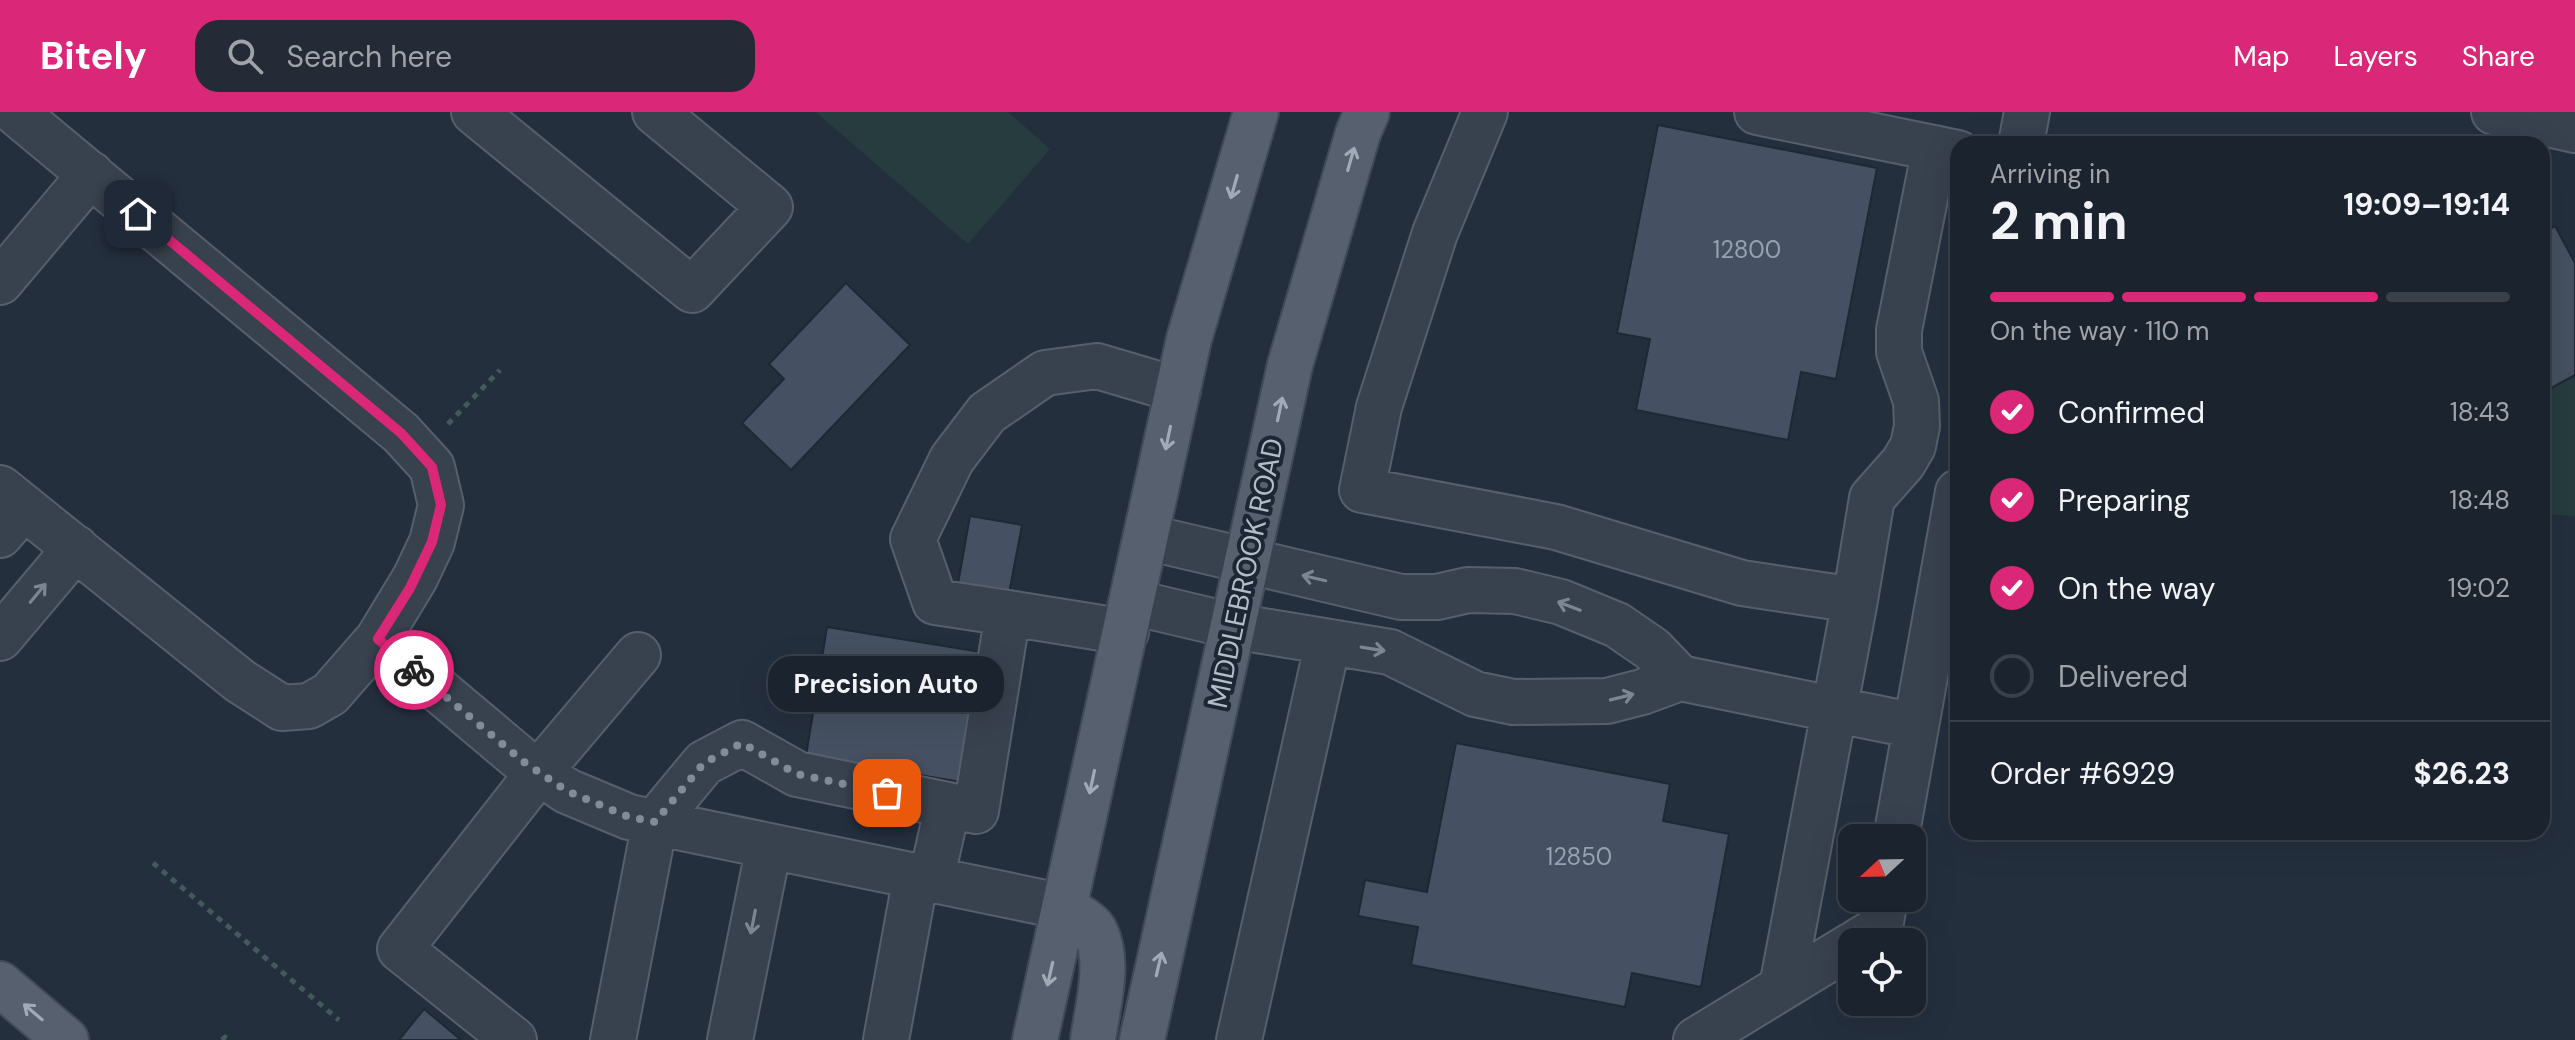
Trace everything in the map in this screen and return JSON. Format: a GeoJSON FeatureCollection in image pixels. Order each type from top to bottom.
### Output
{"type":"FeatureCollection","features":[{"type":"Feature","properties":{"kind":"main road"},"geometry":{"type":"LineString","coordinates":[[1035,1040],[1189,339],[1256,112]]}},
{"type":"Feature","properties":{"kind":"main road","name":"MIDDLEBROOK ROAD"},"geometry":{"type":"LineString","coordinates":[[1142,1040],[1290,365],[1358,133],[1367,112]]}},
{"type":"Feature","properties":{"kind":"main road"},"geometry":{"type":"LineString","coordinates":[[1065,907],[1095,930],[1101,955],[1102,992],[1093,1040]]}},
{"type":"Feature","properties":{"kind":"main road"},"geometry":{"type":"LineString","coordinates":[[0,984],[66,1040]]}},
{"type":"Feature","properties":{"kind":"street"},"geometry":{"type":"LineString","coordinates":[[0,117],[4,112]]}},
{"type":"Feature","properties":{"kind":"street"},"geometry":{"type":"LineString","coordinates":[[8,510],[76,548],[240,681],[282,708],[309,706],[330,694],[378,639],[410,588],[432,542],[441,505],[432,467],[401,433],[15,112]]}},
{"type":"Feature","properties":{"kind":"street"},"geometry":{"type":"LineString","coordinates":[[474,112],[692,290],[770,207],[655,112]]}},
{"type":"Feature","properties":{"kind":"street"},"geometry":{"type":"LineString","coordinates":[[1485,112],[1435,233],[1379,407],[1362,490],[1556,527],[1742,583],[1855,600]]}},
{"type":"Feature","properties":{"kind":"street"},"geometry":{"type":"LineString","coordinates":[[1757,112],[1946,151],[1899,330],[1899,352],[1916,401],[1917,426],[1913,446],[1903,463],[1872,498],[1782,987]]}},
{"type":"Feature","properties":{"kind":"street"},"geometry":{"type":"LineString","coordinates":[[2022,136],[2027,112]]}},
{"type":"Feature","properties":{"kind":"street"},"geometry":{"type":"LineString","coordinates":[[2494,112],[2575,130]]}},
{"type":"Feature","properties":{"kind":"street"},"geometry":{"type":"LineString","coordinates":[[0,282],[91,174]]}},
{"type":"Feature","properties":{"kind":"street"},"geometry":{"type":"LineString","coordinates":[[1178,390],[1097,366],[1045,373],[987,413],[952,459],[913,539],[935,602],[1008,613],[1129,617],[1233,626],[1390,652],[1475,694],[1513,702],[1607,701],[1680,678],[1916,726]]}},
{"type":"Feature","properties":{"kind":"street"},"geometry":{"type":"LineString","coordinates":[[1146,537],[1401,597],[1437,597],[1468,590],[1515,591],[1561,602],[1617,625],[1652,649],[1680,678]]}},
{"type":"Feature","properties":{"kind":"street"},"geometry":{"type":"LineString","coordinates":[[1898,824],[1950,537]]}},
{"type":"Feature","properties":{"kind":"street"},"geometry":{"type":"LineString","coordinates":[[0,638],[76,548]]}},
{"type":"Feature","properties":{"kind":"street"},"geometry":{"type":"LineString","coordinates":[[613,1040],[655,822],[704,763],[742,743],[797,774],[976,811],[1008,613]]}},
{"type":"Feature","properties":{"kind":"street"},"geometry":{"type":"LineString","coordinates":[[378,639],[539,772],[567,791],[629,817],[1065,907]]}},
{"type":"Feature","properties":{"kind":"street"},"geometry":{"type":"LineString","coordinates":[[1239,1040],[1328,642]]}},
{"type":"Feature","properties":{"kind":"street"},"geometry":{"type":"LineString","coordinates":[[514,1040],[400,949],[539,772],[638,655]]}},
{"type":"Feature","properties":{"kind":"street"},"geometry":{"type":"LineString","coordinates":[[886,1040],[924,878],[948,805]]}},
{"type":"Feature","properties":{"kind":"street"},"geometry":{"type":"LineString","coordinates":[[730,1040],[769,846]]}},
{"type":"Feature","properties":{"kind":"street"},"geometry":{"type":"LineString","coordinates":[[1696,1040],[1838,953]]}},
{"type":"Feature","properties":{"kind":"path"},"geometry":{"type":"LineString","coordinates":[[420,453],[500,370]]}},
{"type":"Feature","properties":{"kind":"path"},"geometry":{"type":"LineString","coordinates":[[153,863],[339,1020]]}},
{"type":"Feature","properties":{"kind":"path"},"geometry":{"type":"LineString","coordinates":[[222,1040],[225,1037],[229,1040]]}},
{"type":"Feature","properties":{"kind":"green space"},"geometry":{"type":"Polygon","coordinates":[[[816,112],[1008,112],[1050,149],[968,244],[816,112]]]}},
{"type":"Feature","properties":{"kind":"green space"},"geometry":{"type":"Polygon","coordinates":[[[2572,377],[2575,381],[2575,516],[2550,514],[2550,389],[2572,377]]]}},
{"type":"Feature","properties":{"kind":"building"},"geometry":{"type":"Polygon","coordinates":[[[1658,125],[1877,168],[1836,379],[1801,372],[1788,440],[1636,410],[1650,339],[1617,333],[1658,125]]]}},
{"type":"Feature","properties":{"kind":"building"},"geometry":{"type":"Polygon","coordinates":[[[2555,226],[2575,263],[2575,375],[2550,389],[2550,229],[2555,226]]]}},
{"type":"Feature","properties":{"kind":"building"},"geometry":{"type":"Polygon","coordinates":[[[846,283],[910,345],[791,470],[742,423],[784,379],[769,364],[846,283]]]}},
{"type":"Feature","properties":{"kind":"building"},"geometry":{"type":"Polygon","coordinates":[[[970,516],[1022,525],[1007,604],[956,595],[970,516]]]}},
{"type":"Feature","properties":{"kind":"building"},"geometry":{"type":"Polygon","coordinates":[[[827,627],[981,652],[961,782],[806,756],[827,627]]]}},
{"type":"Feature","properties":{"kind":"building"},"geometry":{"type":"Polygon","coordinates":[[[1456,743],[1670,784],[1663,821],[1729,834],[1701,987],[1632,973],[1625,1007],[1411,965],[1418,927],[1358,916],[1365,880],[1427,892],[1456,743]]]}},
{"type":"Feature","properties":{"kind":"building"},"geometry":{"type":"Polygon","coordinates":[[[424,1009],[461,1040],[399,1040],[424,1009]]]}},
{"type":"Feature","properties":{"kind":"way so far"},"geometry":{"type":"LineString","coordinates":[[414,670],[524,762],[567,791],[629,817],[655,822],[704,763],[742,743],[797,774],[887,793]]}},
{"type":"Feature","properties":{"kind":"place","name":"Precision Auto"},"geometry":{"type":"Point","coordinates":[887,793]}},
{"type":"Feature","properties":{"kind":"route"},"geometry":{"type":"LineString","coordinates":[[138,214],[401,433],[432,467],[441,505],[432,542],[410,588],[378,639],[414,670]]}}]}
